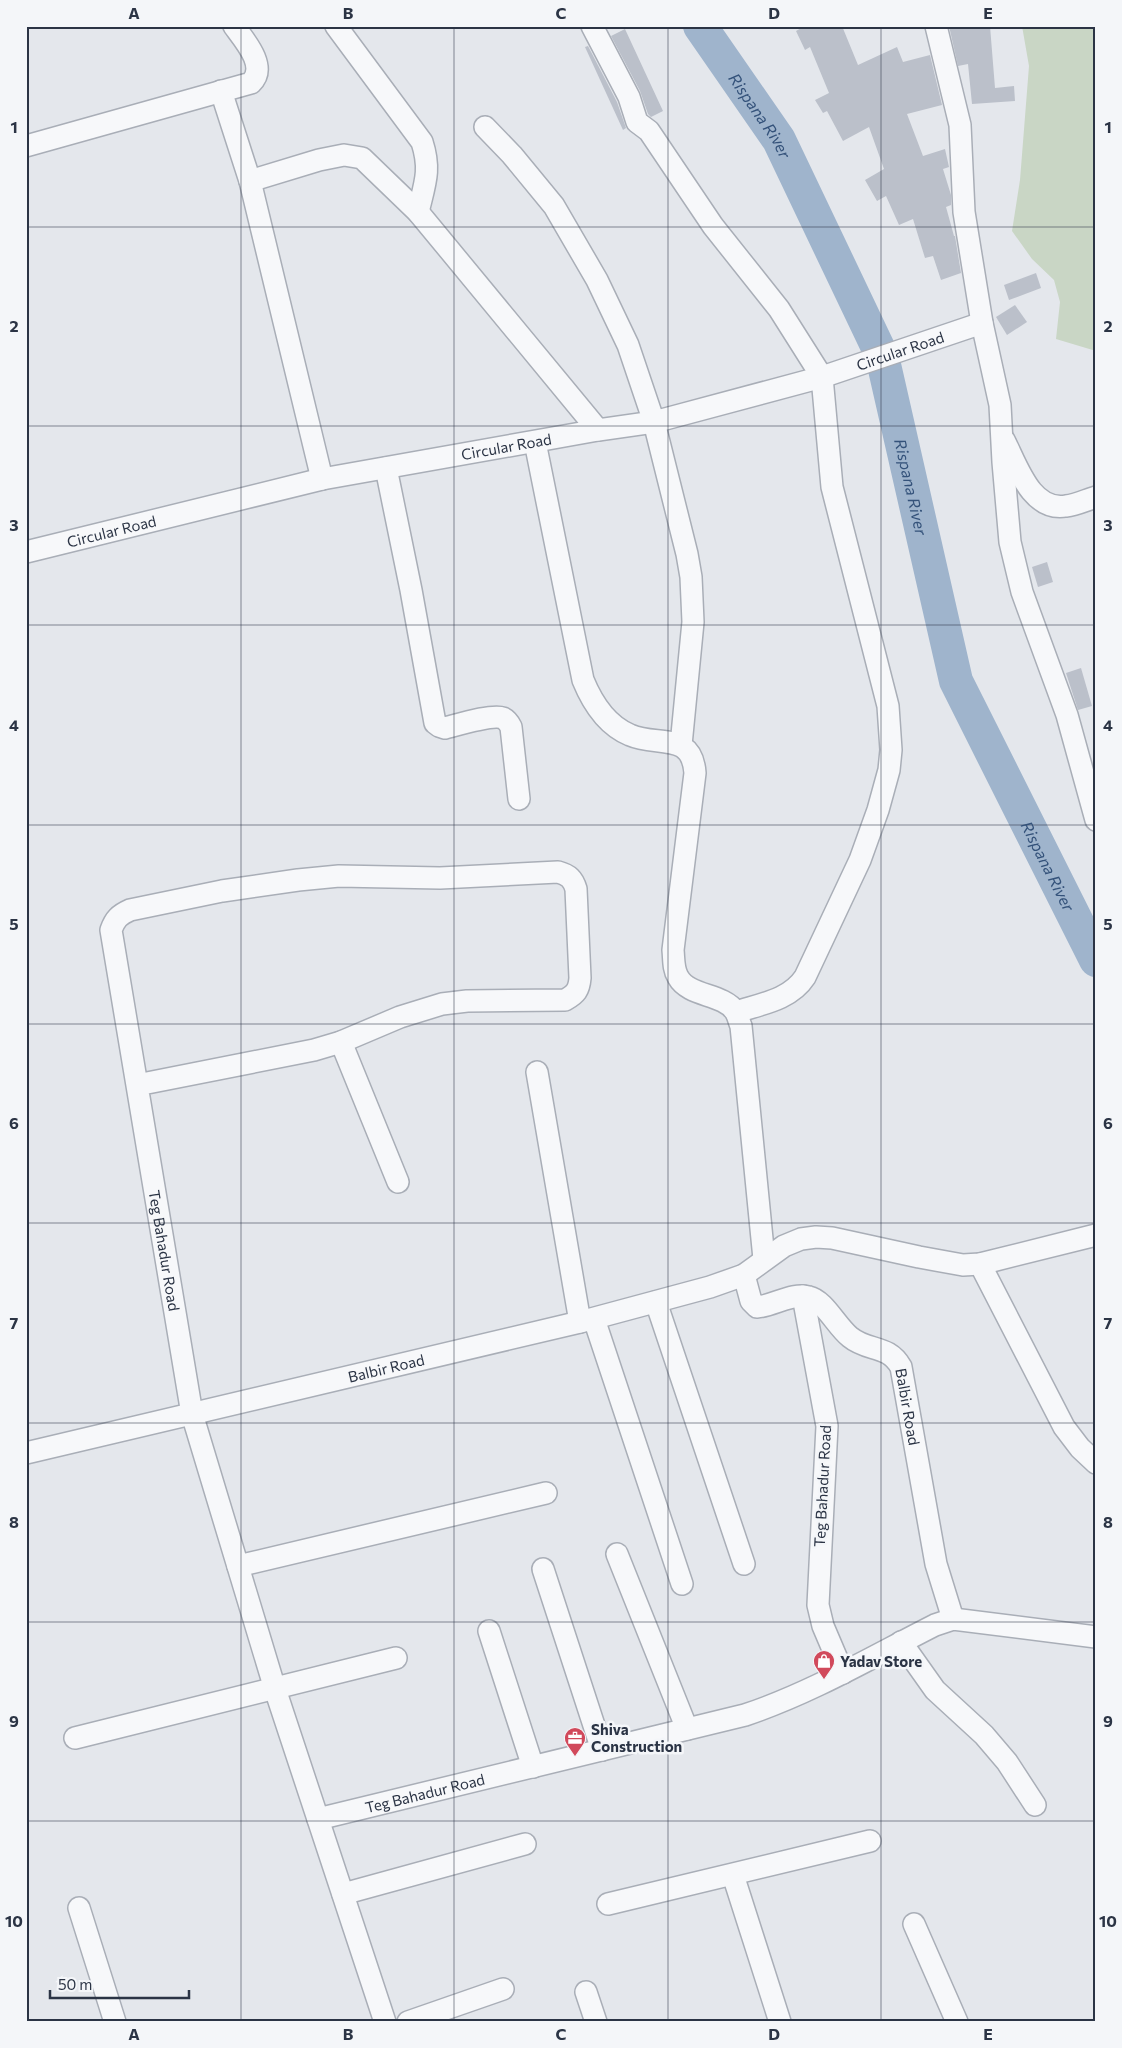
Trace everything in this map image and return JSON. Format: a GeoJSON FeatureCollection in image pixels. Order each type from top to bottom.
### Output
{"type":"FeatureCollection","features":[{"type":"Feature","properties":{"kind":"street"},"geometry":{"type":"LineString","coordinates":[[26,146],[251,82],[257,77],[259,71],[258,64],[234,26]]}},
{"type":"Feature","properties":{"kind":"street"},"geometry":{"type":"LineString","coordinates":[[336,26],[422,142],[427,158],[428,171],[418,212]]}},
{"type":"Feature","properties":{"kind":"street"},"geometry":{"type":"LineString","coordinates":[[592,26],[629,96],[637,122],[649,131],[713,226],[779,309],[822,377],[832,487],[888,706],[890,735],[889,770],[878,810],[860,860],[805,977],[798,987],[788,994],[736,1012]]}},
{"type":"Feature","properties":{"kind":"street"},"geometry":{"type":"LineString","coordinates":[[936,26],[960,125],[964,212],[982,323],[999,398],[1010,542],[1022,592],[1066,715],[1096,820]]}},
{"type":"Feature","properties":{"kind":"street"},"geometry":{"type":"LineString","coordinates":[[221,91],[250,181],[322,479]]}},
{"type":"Feature","properties":{"kind":"street"},"geometry":{"type":"LineString","coordinates":[[485,127],[512,155],[554,206],[597,280],[628,345],[654,422],[691,577],[693,622],[681,745]]}},
{"type":"Feature","properties":{"kind":"street"},"geometry":{"type":"LineString","coordinates":[[250,181],[319,160],[344,155],[362,158],[418,212],[598,430]]}},
{"type":"Feature","properties":{"kind":"street","name":"Circular Road"},"geometry":{"type":"LineString","coordinates":[[26,552],[322,479],[598,430],[654,422],[822,377],[982,323]]}},
{"type":"Feature","properties":{"kind":"street"},"geometry":{"type":"LineString","coordinates":[[1002,435],[1031,491],[1041,502],[1056,507],[1096,497]]}},
{"type":"Feature","properties":{"kind":"street"},"geometry":{"type":"LineString","coordinates":[[535,442],[583,680],[589,696],[601,713],[615,726],[631,736],[681,745],[690,752],[694,762],[695,774],[673,950],[674,966],[678,977],[686,986],[728,1004],[736,1012],[740,1026],[764,1259]]}},
{"type":"Feature","properties":{"kind":"street"},"geometry":{"type":"LineString","coordinates":[[386,468],[435,722],[444,728],[493,718],[501,717],[507,720],[511,727],[519,799]]}},
{"type":"Feature","properties":{"kind":"street","name":"Teg Bahadur Road"},"geometry":{"type":"LineString","coordinates":[[340,1042],[400,1017],[442,1004],[467,1001],[565,1000],[573,996],[579,990],[580,978],[576,890],[573,880],[566,874],[558,872],[440,878],[339,876],[298,880],[222,891],[130,910],[120,914],[110,930],[192,1414],[275,1689],[385,2022]]}},
{"type":"Feature","properties":{"kind":"street"},"geometry":{"type":"LineString","coordinates":[[137,1085],[291,1055],[340,1042],[398,1182]]}},
{"type":"Feature","properties":{"kind":"street"},"geometry":{"type":"LineString","coordinates":[[537,1072],[587,1320],[682,1584]]}},
{"type":"Feature","properties":{"kind":"street","name":"Balbir Road"},"geometry":{"type":"LineString","coordinates":[[26,1453],[656,1302],[710,1287],[744,1274],[784,1246],[801,1239],[816,1237],[832,1238],[919,1258],[963,1265],[980,1264],[1096,1235]]}},
{"type":"Feature","properties":{"kind":"street"},"geometry":{"type":"LineString","coordinates":[[980,1264],[1064,1427],[1080,1448],[1096,1463]]}},
{"type":"Feature","properties":{"kind":"street"},"geometry":{"type":"LineString","coordinates":[[744,1274],[751,1301],[757,1307],[803,1296]]}},
{"type":"Feature","properties":{"kind":"street","name":"Teg Bahadur Road"},"geometry":{"type":"LineString","coordinates":[[803,1296],[827,1426],[818,1605],[823,1626],[843,1673]]}},
{"type":"Feature","properties":{"kind":"street","name":"Balbir Road"},"geometry":{"type":"LineString","coordinates":[[803,1296],[811,1297],[820,1302],[843,1331],[855,1341],[891,1354],[900,1368],[936,1564],[953,1619]]}},
{"type":"Feature","properties":{"kind":"street"},"geometry":{"type":"LineString","coordinates":[[656,1302],[744,1564]]}},
{"type":"Feature","properties":{"kind":"street"},"geometry":{"type":"LineString","coordinates":[[238,1566],[546,1493]]}},
{"type":"Feature","properties":{"kind":"street"},"geometry":{"type":"LineString","coordinates":[[617,1554],[687,1729]]}},
{"type":"Feature","properties":{"kind":"street"},"geometry":{"type":"LineString","coordinates":[[543,1570],[602,1750]]}},
{"type":"Feature","properties":{"kind":"street","name":"Teg Bahadur Road"},"geometry":{"type":"LineString","coordinates":[[318,1819],[744,1715],[772,1706],[843,1673],[935,1625],[953,1619],[1094,1642]]}},
{"type":"Feature","properties":{"kind":"street"},"geometry":{"type":"LineString","coordinates":[[489,1631],[533,1767]]}},
{"type":"Feature","properties":{"kind":"street"},"geometry":{"type":"LineString","coordinates":[[901,1642],[935,1690],[984,1735],[1007,1762],[1036,1805]]}},
{"type":"Feature","properties":{"kind":"street"},"geometry":{"type":"LineString","coordinates":[[75,1738],[396,1658]]}},
{"type":"Feature","properties":{"kind":"street"},"geometry":{"type":"LineString","coordinates":[[608,1904],[870,1841]]}},
{"type":"Feature","properties":{"kind":"street"},"geometry":{"type":"LineString","coordinates":[[343,1894],[525,1844]]}},
{"type":"Feature","properties":{"kind":"street"},"geometry":{"type":"LineString","coordinates":[[734,1874],[780,2022]]}},
{"type":"Feature","properties":{"kind":"street"},"geometry":{"type":"LineString","coordinates":[[79,1908],[115,2022]]}},
{"type":"Feature","properties":{"kind":"street"},"geometry":{"type":"LineString","coordinates":[[914,1924],[957,2022]]}},
{"type":"Feature","properties":{"kind":"street"},"geometry":{"type":"LineString","coordinates":[[408,2022],[503,1989]]}},
{"type":"Feature","properties":{"kind":"street"},"geometry":{"type":"LineString","coordinates":[[586,1992],[596,2022]]}},
{"type":"Feature","properties":{"kind":"green space"},"geometry":{"type":"Polygon","coordinates":[[[1022,26],[1096,26],[1096,351],[1056,339],[1060,302],[1054,280],[1032,259],[1012,231],[1020,180],[1029,66],[1022,26]]]}},
{"type":"Feature","properties":{"kind":"building"},"geometry":{"type":"Polygon","coordinates":[[[805,26],[842,26],[858,65],[897,47],[903,62],[930,55],[942,105],[907,114],[923,156],[945,149],[949,167],[943,169],[951,195],[951,205],[946,207],[955,236],[961,273],[941,280],[933,256],[925,258],[913,219],[899,225],[886,196],[877,201],[865,180],[884,169],[869,127],[843,141],[827,111],[823,113],[815,100],[829,93],[810,47],[805,50],[796,31],[805,26]]]}},
{"type":"Feature","properties":{"kind":"building"},"geometry":{"type":"Polygon","coordinates":[[[949,26],[990,26],[995,88],[1014,86],[1015,101],[972,104],[968,64],[958,66],[949,26]]]}},
{"type":"Feature","properties":{"kind":"building"},"geometry":{"type":"Polygon","coordinates":[[[625,29],[663,111],[651,117],[648,114],[640,91],[611,36],[625,29]]]}},
{"type":"Feature","properties":{"kind":"building"},"geometry":{"type":"Polygon","coordinates":[[[588,46],[617,102],[626,128],[623,130],[585,47],[588,46]]]}},
{"type":"Feature","properties":{"kind":"building"},"geometry":{"type":"Polygon","coordinates":[[[1036,273],[1041,288],[1009,300],[1004,285],[1036,273]]]}},
{"type":"Feature","properties":{"kind":"building"},"geometry":{"type":"Polygon","coordinates":[[[1015,305],[1027,322],[1007,335],[996,317],[1015,305]]]}},
{"type":"Feature","properties":{"kind":"building"},"geometry":{"type":"Polygon","coordinates":[[[1047,562],[1053,582],[1038,587],[1032,567],[1047,562]]]}},
{"type":"Feature","properties":{"kind":"building"},"geometry":{"type":"Polygon","coordinates":[[[1081,668],[1092,706],[1078,710],[1066,673],[1081,668]]]}},
{"type":"Feature","properties":{"kind":"waterway","name":"Rispana River"},"geometry":{"type":"LineString","coordinates":[[700,26],[779,140],[882,356],[956,681],[1096,960]]}},
{"type":"Feature","properties":{"kind":"place","name":"Yadav Store"},"geometry":{"type":"Point","coordinates":[824,1680]}},
{"type":"Feature","properties":{"kind":"place","name":"Shiva Construction"},"geometry":{"type":"Point","coordinates":[575,1757]}}]}
